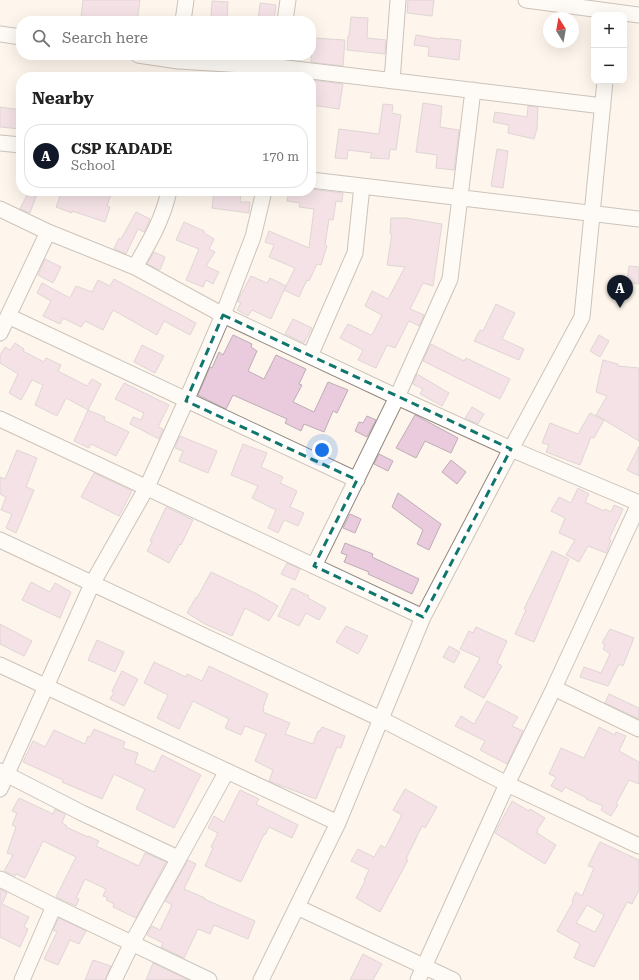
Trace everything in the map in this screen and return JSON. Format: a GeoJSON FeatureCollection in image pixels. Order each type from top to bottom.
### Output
{"type":"FeatureCollection","features":[{"type":"Feature","properties":{"kind":"street"},"geometry":{"type":"LineString","coordinates":[[184,16],[186,0]]}},
{"type":"Feature","properties":{"kind":"street"},"geometry":{"type":"LineString","coordinates":[[286,16],[288,0]]}},
{"type":"Feature","properties":{"kind":"street"},"geometry":{"type":"LineString","coordinates":[[392,81],[398,0]]}},
{"type":"Feature","properties":{"kind":"street"},"geometry":{"type":"LineString","coordinates":[[526,0],[612,9],[639,14]]}},
{"type":"Feature","properties":{"kind":"street"},"geometry":{"type":"LineString","coordinates":[[0,34],[16,36]]}},
{"type":"Feature","properties":{"kind":"street"},"geometry":{"type":"LineString","coordinates":[[204,60],[278,66],[603,106]]}},
{"type":"Feature","properties":{"kind":"street"},"geometry":{"type":"LineString","coordinates":[[261,980],[338,823],[423,617],[582,317],[605,84]]}},
{"type":"Feature","properties":{"kind":"street"},"geometry":{"type":"LineString","coordinates":[[314,566],[397,397],[450,279],[473,90]]}},
{"type":"Feature","properties":{"kind":"street"},"geometry":{"type":"LineString","coordinates":[[0,142],[16,144]]}},
{"type":"Feature","properties":{"kind":"street"},"geometry":{"type":"LineString","coordinates":[[316,181],[639,219]]}},
{"type":"Feature","properties":{"kind":"street"},"geometry":{"type":"LineString","coordinates":[[310,356],[355,253],[362,186]]}},
{"type":"Feature","properties":{"kind":"street"},"geometry":{"type":"LineString","coordinates":[[135,267],[154,235],[167,196]]}},
{"type":"Feature","properties":{"kind":"street"},"geometry":{"type":"LineString","coordinates":[[0,789],[3,772],[92,584],[147,487],[186,401],[223,315],[253,237],[263,196]]}},
{"type":"Feature","properties":{"kind":"street"},"geometry":{"type":"LineString","coordinates":[[0,209],[48,232],[135,267],[223,315],[397,397],[511,449],[639,504],[554,688],[507,784],[421,973]]}},
{"type":"Feature","properties":{"kind":"street"},"geometry":{"type":"LineString","coordinates":[[0,333],[48,232]]}},
{"type":"Feature","properties":{"kind":"street"},"geometry":{"type":"LineString","coordinates":[[8,316],[186,401],[357,480]]}},
{"type":"Feature","properties":{"kind":"street"},"geometry":{"type":"LineString","coordinates":[[0,419],[423,617]]}},
{"type":"Feature","properties":{"kind":"street"},"geometry":{"type":"LineString","coordinates":[[0,540],[381,719],[507,784],[639,846]]}},
{"type":"Feature","properties":{"kind":"street"},"geometry":{"type":"LineString","coordinates":[[0,665],[338,823]]}},
{"type":"Feature","properties":{"kind":"street"},"geometry":{"type":"LineString","coordinates":[[554,688],[639,729]]}},
{"type":"Feature","properties":{"kind":"street"},"geometry":{"type":"LineString","coordinates":[[114,980],[132,943],[227,771]]}},
{"type":"Feature","properties":{"kind":"street"},"geometry":{"type":"LineString","coordinates":[[3,772],[82,813],[178,858]]}},
{"type":"Feature","properties":{"kind":"street"},"geometry":{"type":"LineString","coordinates":[[0,879],[209,980]]}},
{"type":"Feature","properties":{"kind":"street"},"geometry":{"type":"LineString","coordinates":[[22,980],[54,906]]}},
{"type":"Feature","properties":{"kind":"street"},"geometry":{"type":"LineString","coordinates":[[297,907],[421,973],[453,980]]}},
{"type":"Feature","properties":{"kind":"highlighted area"},"geometry":{"type":"Polygon","coordinates":[[[223,315],[511,449],[423,617],[314,566],[357,480],[186,401],[223,315]]]}},
{"type":"Feature","properties":{"kind":"building"},"geometry":{"type":"Polygon","coordinates":[[[83,0],[140,0],[138,16],[81,16],[83,0]]]}},
{"type":"Feature","properties":{"kind":"building"},"geometry":{"type":"Polygon","coordinates":[[[408,0],[434,0],[432,16],[407,13],[408,0]]]}},
{"type":"Feature","properties":{"kind":"building"},"geometry":{"type":"Polygon","coordinates":[[[212,1],[228,2],[227,16],[211,16],[212,1]]]}},
{"type":"Feature","properties":{"kind":"building"},"geometry":{"type":"Polygon","coordinates":[[[260,3],[276,5],[275,16],[259,16],[260,3]]]}},
{"type":"Feature","properties":{"kind":"building"},"geometry":{"type":"Polygon","coordinates":[[[351,17],[368,18],[367,38],[386,40],[385,54],[347,50],[351,17]]]}},
{"type":"Feature","properties":{"kind":"building"},"geometry":{"type":"Polygon","coordinates":[[[416,35],[440,39],[461,40],[459,60],[428,56],[429,47],[414,45],[416,35]]]}},
{"type":"Feature","properties":{"kind":"building"},"geometry":{"type":"Polygon","coordinates":[[[316,38],[345,40],[343,66],[311,62],[311,60],[316,60],[316,38]]]}},
{"type":"Feature","properties":{"kind":"building"},"geometry":{"type":"Polygon","coordinates":[[[316,81],[343,84],[339,109],[316,106],[316,81]]]}},
{"type":"Feature","properties":{"kind":"building"},"geometry":{"type":"Polygon","coordinates":[[[423,103],[442,106],[440,127],[459,130],[454,170],[436,168],[437,155],[416,152],[423,103]]]}},
{"type":"Feature","properties":{"kind":"building"},"geometry":{"type":"Polygon","coordinates":[[[383,104],[393,105],[392,113],[401,115],[396,150],[390,149],[389,159],[370,158],[372,153],[348,150],[347,159],[335,158],[339,129],[379,134],[383,104]]]}},
{"type":"Feature","properties":{"kind":"building"},"geometry":{"type":"Polygon","coordinates":[[[528,106],[538,107],[537,129],[534,139],[508,133],[509,125],[493,122],[495,112],[527,117],[528,106]]]}},
{"type":"Feature","properties":{"kind":"building"},"geometry":{"type":"Polygon","coordinates":[[[0,107],[16,109],[16,129],[0,127],[0,107]]]}},
{"type":"Feature","properties":{"kind":"building"},"geometry":{"type":"Polygon","coordinates":[[[497,149],[508,151],[503,188],[491,186],[497,149]]]}},
{"type":"Feature","properties":{"kind":"building"},"geometry":{"type":"Polygon","coordinates":[[[316,190],[343,193],[342,202],[336,201],[333,220],[329,219],[325,245],[327,246],[321,265],[317,264],[299,297],[284,290],[295,268],[269,257],[274,245],[265,242],[269,231],[309,248],[314,209],[299,207],[300,203],[287,201],[288,196],[316,196],[316,190]]]}},
{"type":"Feature","properties":{"kind":"building"},"geometry":{"type":"Polygon","coordinates":[[[26,196],[36,196],[30,213],[20,209],[26,196]]]}},
{"type":"Feature","properties":{"kind":"building"},"geometry":{"type":"Polygon","coordinates":[[[60,196],[110,196],[107,206],[110,207],[105,222],[56,207],[60,196]]]}},
{"type":"Feature","properties":{"kind":"building"},"geometry":{"type":"Polygon","coordinates":[[[213,196],[241,196],[240,202],[250,202],[249,213],[212,208],[213,196]]]}},
{"type":"Feature","properties":{"kind":"building"},"geometry":{"type":"Polygon","coordinates":[[[136,212],[150,219],[144,232],[138,229],[126,254],[114,249],[119,238],[121,239],[136,212]]]}},
{"type":"Feature","properties":{"kind":"building"},"geometry":{"type":"Polygon","coordinates":[[[391,218],[406,218],[442,224],[433,286],[423,283],[410,309],[424,315],[419,326],[409,321],[395,348],[387,345],[376,368],[358,360],[363,350],[340,338],[348,324],[371,335],[373,333],[382,315],[365,306],[372,291],[388,299],[405,267],[387,265],[392,234],[390,234],[391,218]]]}},
{"type":"Feature","properties":{"kind":"building"},"geometry":{"type":"Polygon","coordinates":[[[184,222],[204,231],[204,233],[214,239],[209,249],[215,252],[206,266],[219,272],[213,284],[206,280],[203,287],[186,280],[199,249],[176,240],[184,222]]]}},
{"type":"Feature","properties":{"kind":"building"},"geometry":{"type":"Polygon","coordinates":[[[154,252],[165,257],[160,270],[147,264],[154,252]]]}},
{"type":"Feature","properties":{"kind":"building"},"geometry":{"type":"Polygon","coordinates":[[[45,259],[61,267],[53,283],[38,275],[45,259]]]}},
{"type":"Feature","properties":{"kind":"building"},"geometry":{"type":"Polygon","coordinates":[[[629,266],[639,267],[639,284],[627,282],[629,266]]]}},
{"type":"Feature","properties":{"kind":"building"},"geometry":{"type":"Polygon","coordinates":[[[251,276],[267,283],[270,278],[286,286],[271,319],[252,310],[248,316],[237,310],[241,303],[238,302],[239,298],[251,276]]]}},
{"type":"Feature","properties":{"kind":"building"},"geometry":{"type":"Polygon","coordinates":[[[114,279],[196,323],[190,335],[164,321],[157,335],[113,310],[103,330],[85,321],[81,327],[63,318],[60,324],[43,316],[51,301],[37,293],[42,283],[70,298],[76,286],[92,292],[98,280],[110,286],[114,279]]]}},
{"type":"Feature","properties":{"kind":"building"},"geometry":{"type":"Polygon","coordinates":[[[496,304],[515,313],[502,339],[524,349],[519,360],[474,341],[480,330],[483,331],[496,304]]]}},
{"type":"Feature","properties":{"kind":"building"},"geometry":{"type":"Polygon","coordinates":[[[293,319],[312,328],[304,343],[285,334],[293,319]]]}},
{"type":"Feature","properties":{"kind":"building"},"geometry":{"type":"Polygon","coordinates":[[[233,335],[252,344],[251,347],[257,351],[248,371],[264,379],[276,355],[306,369],[299,384],[302,385],[293,402],[314,412],[328,382],[348,390],[337,413],[333,411],[324,432],[304,424],[301,431],[285,423],[287,419],[233,395],[226,409],[198,395],[210,367],[212,368],[219,352],[223,355],[233,335]]]}},
{"type":"Feature","properties":{"kind":"building"},"geometry":{"type":"Polygon","coordinates":[[[599,335],[609,341],[600,357],[590,351],[599,335]]]}},
{"type":"Feature","properties":{"kind":"building"},"geometry":{"type":"Polygon","coordinates":[[[15,343],[24,349],[23,351],[44,362],[46,358],[61,365],[58,371],[87,386],[92,379],[101,384],[88,410],[66,398],[57,416],[35,405],[43,385],[32,380],[21,400],[9,393],[18,374],[0,363],[0,355],[5,347],[10,350],[15,343]]]}},
{"type":"Feature","properties":{"kind":"building"},"geometry":{"type":"Polygon","coordinates":[[[431,344],[464,361],[466,358],[510,379],[500,399],[423,361],[431,344]]]}},
{"type":"Feature","properties":{"kind":"building"},"geometry":{"type":"Polygon","coordinates":[[[142,345],[164,356],[155,373],[134,362],[142,345]]]}},
{"type":"Feature","properties":{"kind":"building"},"geometry":{"type":"Polygon","coordinates":[[[603,360],[618,364],[618,366],[639,368],[639,441],[596,415],[607,396],[596,392],[603,360]]]}},
{"type":"Feature","properties":{"kind":"building"},"geometry":{"type":"Polygon","coordinates":[[[417,374],[449,393],[442,406],[420,394],[423,389],[413,384],[417,374]]]}},
{"type":"Feature","properties":{"kind":"building"},"geometry":{"type":"Polygon","coordinates":[[[124,383],[169,405],[158,427],[163,429],[159,439],[130,424],[133,417],[141,420],[144,413],[115,399],[124,383]]]}},
{"type":"Feature","properties":{"kind":"building"},"geometry":{"type":"Polygon","coordinates":[[[472,407],[484,414],[478,424],[465,418],[472,407]]]}},
{"type":"Feature","properties":{"kind":"building"},"geometry":{"type":"Polygon","coordinates":[[[88,410],[105,417],[104,420],[129,432],[116,456],[91,444],[89,448],[74,441],[88,410]]]}},
{"type":"Feature","properties":{"kind":"building"},"geometry":{"type":"Polygon","coordinates":[[[590,413],[604,420],[594,438],[591,437],[580,465],[546,452],[549,445],[542,443],[550,423],[578,434],[590,413]]]}},
{"type":"Feature","properties":{"kind":"building"},"geometry":{"type":"Polygon","coordinates":[[[415,415],[458,438],[451,453],[425,441],[416,458],[396,448],[415,415]]]}},
{"type":"Feature","properties":{"kind":"building"},"geometry":{"type":"Polygon","coordinates":[[[367,416],[376,420],[367,437],[355,431],[359,422],[363,423],[367,416]]]}},
{"type":"Feature","properties":{"kind":"building"},"geometry":{"type":"Polygon","coordinates":[[[180,436],[217,451],[208,473],[179,461],[183,451],[175,448],[180,436]]]}},
{"type":"Feature","properties":{"kind":"building"},"geometry":{"type":"Polygon","coordinates":[[[243,444],[267,453],[261,467],[283,477],[280,483],[297,491],[290,507],[304,513],[298,526],[284,520],[278,533],[268,528],[276,510],[252,498],[258,486],[231,475],[243,444]]]}},
{"type":"Feature","properties":{"kind":"building"},"geometry":{"type":"Polygon","coordinates":[[[639,446],[639,476],[627,470],[639,446]]]}},
{"type":"Feature","properties":{"kind":"building"},"geometry":{"type":"Polygon","coordinates":[[[17,450],[37,458],[26,487],[34,490],[16,533],[6,528],[12,514],[1,510],[6,497],[0,494],[0,477],[5,479],[17,450]]]}},
{"type":"Feature","properties":{"kind":"building"},"geometry":{"type":"Polygon","coordinates":[[[379,454],[393,461],[388,471],[374,464],[379,454]]]}},
{"type":"Feature","properties":{"kind":"building"},"geometry":{"type":"Polygon","coordinates":[[[451,460],[466,472],[457,484],[442,472],[451,460]]]}},
{"type":"Feature","properties":{"kind":"building"},"geometry":{"type":"Polygon","coordinates":[[[94,473],[132,491],[119,516],[81,497],[94,473]]]}},
{"type":"Feature","properties":{"kind":"building"},"geometry":{"type":"Polygon","coordinates":[[[578,488],[589,494],[585,502],[604,511],[605,509],[611,512],[614,505],[623,509],[609,539],[611,540],[606,553],[588,546],[579,562],[566,555],[575,540],[559,533],[565,518],[551,511],[559,497],[571,503],[578,488]]]}},
{"type":"Feature","properties":{"kind":"building"},"geometry":{"type":"Polygon","coordinates":[[[398,493],[441,524],[429,550],[417,544],[423,530],[392,507],[398,493]]]}},
{"type":"Feature","properties":{"kind":"building"},"geometry":{"type":"Polygon","coordinates":[[[166,507],[193,520],[181,545],[180,544],[169,563],[147,551],[152,542],[150,541],[166,507]]]}},
{"type":"Feature","properties":{"kind":"building"},"geometry":{"type":"Polygon","coordinates":[[[350,514],[361,519],[355,533],[343,528],[350,514]]]}},
{"type":"Feature","properties":{"kind":"building"},"geometry":{"type":"Polygon","coordinates":[[[345,543],[373,554],[372,557],[419,579],[412,594],[368,574],[369,572],[344,562],[347,555],[341,553],[345,543]]]}},
{"type":"Feature","properties":{"kind":"building"},"geometry":{"type":"Polygon","coordinates":[[[552,551],[569,559],[534,642],[515,634],[526,610],[524,609],[552,551]]]}},
{"type":"Feature","properties":{"kind":"building"},"geometry":{"type":"Polygon","coordinates":[[[287,563],[300,569],[295,580],[281,574],[287,563]]]}},
{"type":"Feature","properties":{"kind":"building"},"geometry":{"type":"Polygon","coordinates":[[[211,572],[278,606],[269,621],[245,608],[232,636],[205,624],[187,613],[211,572]]]}},
{"type":"Feature","properties":{"kind":"building"},"geometry":{"type":"Polygon","coordinates":[[[31,582],[50,592],[55,583],[71,592],[60,618],[22,600],[31,582]]]}},
{"type":"Feature","properties":{"kind":"building"},"geometry":{"type":"Polygon","coordinates":[[[292,588],[309,596],[308,598],[326,608],[319,620],[306,613],[299,626],[278,616],[292,588]]]}},
{"type":"Feature","properties":{"kind":"building"},"geometry":{"type":"Polygon","coordinates":[[[0,624],[32,641],[24,656],[0,644],[0,624]]]}},
{"type":"Feature","properties":{"kind":"building"},"geometry":{"type":"Polygon","coordinates":[[[346,626],[368,636],[358,654],[336,642],[346,626]]]}},
{"type":"Feature","properties":{"kind":"building"},"geometry":{"type":"Polygon","coordinates":[[[476,627],[507,641],[497,663],[502,666],[484,698],[464,687],[480,658],[460,649],[469,631],[473,633],[476,627]]]}},
{"type":"Feature","properties":{"kind":"building"},"geometry":{"type":"Polygon","coordinates":[[[610,629],[634,638],[623,666],[619,664],[608,686],[580,677],[584,667],[601,673],[610,654],[603,649],[605,645],[602,643],[610,629]]]}},
{"type":"Feature","properties":{"kind":"building"},"geometry":{"type":"Polygon","coordinates":[[[97,640],[124,652],[115,672],[88,660],[97,640]]]}},
{"type":"Feature","properties":{"kind":"building"},"geometry":{"type":"Polygon","coordinates":[[[449,646],[460,652],[454,663],[443,657],[449,646]]]}},
{"type":"Feature","properties":{"kind":"building"},"geometry":{"type":"Polygon","coordinates":[[[154,662],[186,677],[187,674],[202,681],[209,666],[268,694],[263,712],[290,723],[285,734],[313,744],[318,731],[320,731],[322,727],[345,736],[341,748],[337,747],[316,799],[269,781],[273,770],[255,761],[266,734],[245,726],[241,735],[225,728],[229,719],[193,701],[179,729],[157,718],[168,695],[144,683],[154,662]]]}},
{"type":"Feature","properties":{"kind":"building"},"geometry":{"type":"Polygon","coordinates":[[[122,671],[138,679],[124,706],[110,699],[114,692],[112,691],[122,671]]]}},
{"type":"Feature","properties":{"kind":"building"},"geometry":{"type":"Polygon","coordinates":[[[609,694],[639,708],[639,719],[605,703],[609,694]]]}},
{"type":"Feature","properties":{"kind":"building"},"geometry":{"type":"Polygon","coordinates":[[[487,701],[518,717],[512,726],[523,731],[507,764],[480,750],[485,741],[455,726],[461,716],[474,724],[487,701]]]}},
{"type":"Feature","properties":{"kind":"building"},"geometry":{"type":"Polygon","coordinates":[[[599,727],[615,735],[616,732],[626,736],[619,751],[639,762],[639,784],[629,780],[616,804],[618,805],[611,816],[601,810],[603,806],[586,799],[587,798],[565,787],[562,792],[551,786],[556,777],[549,774],[561,748],[584,758],[599,727]]]}},
{"type":"Feature","properties":{"kind":"building"},"geometry":{"type":"Polygon","coordinates":[[[94,729],[125,742],[123,748],[138,753],[135,763],[154,772],[162,755],[201,775],[174,828],[136,809],[145,789],[114,774],[102,799],[62,782],[63,780],[23,762],[33,741],[45,747],[54,730],[85,744],[88,736],[90,737],[94,729]]]}},
{"type":"Feature","properties":{"kind":"building"},"geometry":{"type":"Polygon","coordinates":[[[405,789],[437,807],[425,828],[422,826],[406,859],[408,860],[380,912],[356,898],[369,870],[351,861],[358,849],[374,857],[381,845],[385,848],[402,815],[393,810],[405,789]]]}},
{"type":"Feature","properties":{"kind":"building"},"geometry":{"type":"Polygon","coordinates":[[[240,790],[259,799],[256,804],[298,825],[292,838],[269,827],[265,835],[264,834],[241,882],[205,866],[213,848],[211,847],[218,833],[208,828],[214,816],[224,822],[240,790]]]}},
{"type":"Feature","properties":{"kind":"building"},"geometry":{"type":"Polygon","coordinates":[[[19,798],[53,814],[55,809],[65,815],[62,823],[67,826],[66,827],[99,841],[96,846],[139,866],[145,853],[166,862],[136,918],[113,907],[114,904],[106,900],[108,898],[103,896],[106,889],[85,879],[76,898],[79,899],[76,906],[56,897],[76,857],[43,841],[25,878],[16,874],[15,876],[4,871],[13,855],[7,853],[16,827],[12,825],[17,813],[12,811],[19,798]]]}},
{"type":"Feature","properties":{"kind":"building"},"geometry":{"type":"Polygon","coordinates":[[[512,801],[545,818],[537,830],[537,833],[556,845],[545,864],[495,833],[512,801]]]}},
{"type":"Feature","properties":{"kind":"building"},"geometry":{"type":"Polygon","coordinates":[[[600,842],[639,860],[639,890],[632,904],[627,902],[594,967],[574,958],[580,944],[557,931],[573,902],[572,901],[576,892],[582,896],[594,868],[588,866],[600,842]],[[587,905],[576,923],[595,932],[604,915],[587,905]]]}},
{"type":"Feature","properties":{"kind":"building"},"geometry":{"type":"Polygon","coordinates":[[[188,860],[196,864],[184,889],[255,921],[248,939],[214,925],[210,934],[198,929],[184,958],[161,947],[163,943],[147,935],[152,926],[160,930],[172,905],[165,901],[188,860]]]}},
{"type":"Feature","properties":{"kind":"building"},"geometry":{"type":"Polygon","coordinates":[[[0,889],[7,893],[2,904],[29,917],[24,927],[28,929],[20,947],[0,937],[0,889]]]}},
{"type":"Feature","properties":{"kind":"building"},"geometry":{"type":"Polygon","coordinates":[[[59,918],[86,931],[79,944],[70,940],[58,965],[44,959],[57,932],[53,930],[59,918]]]}},
{"type":"Feature","properties":{"kind":"building"},"geometry":{"type":"Polygon","coordinates":[[[363,954],[382,964],[373,980],[350,980],[363,954]]]}},
{"type":"Feature","properties":{"kind":"building"},"geometry":{"type":"Polygon","coordinates":[[[93,960],[111,966],[105,980],[85,980],[93,960]]]}},
{"type":"Feature","properties":{"kind":"building"},"geometry":{"type":"Polygon","coordinates":[[[153,963],[188,980],[146,980],[153,963]]]}},
{"type":"Feature","properties":{"kind":"place","name":"CSP KADADE"},"geometry":{"type":"Point","coordinates":[620,308]}}]}
